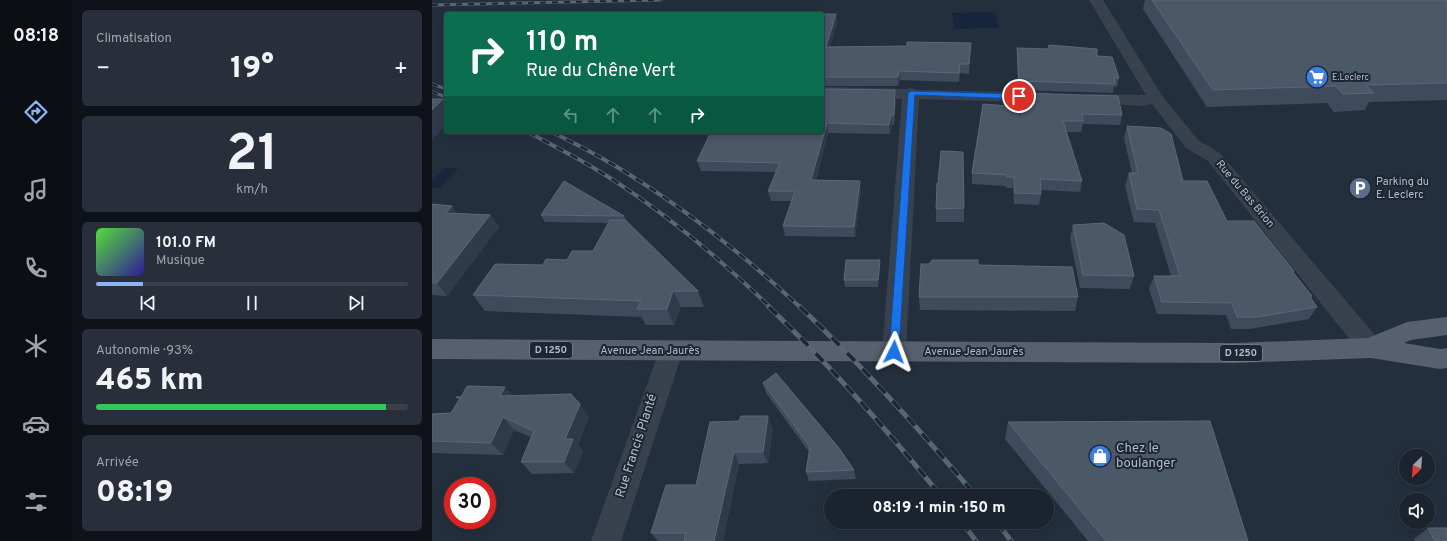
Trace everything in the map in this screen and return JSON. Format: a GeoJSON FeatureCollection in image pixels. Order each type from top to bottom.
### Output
{"type":"FeatureCollection","features":[{"type":"Feature","properties":{"kind":"main road","name":"Avenue Jean Jaurès"},"geometry":{"type":"LineString","coordinates":[[1371,348],[1407,331],[1447,326]]}},
{"type":"Feature","properties":{"kind":"main road","name":"Avenue Jean Jaurès"},"geometry":{"type":"LineString","coordinates":[[432,349],[1234,353],[1371,348],[1440,359],[1447,358]]}},
{"type":"Feature","properties":{"kind":"street","name":"Rue du Bas Brion"},"geometry":{"type":"LineString","coordinates":[[1096,0],[1156,99],[1192,144],[1214,157],[1371,348]]}},
{"type":"Feature","properties":{"kind":"street"},"geometry":{"type":"LineString","coordinates":[[824,92],[911,93],[1141,100],[1156,99]]}},
{"type":"Feature","properties":{"kind":"street"},"geometry":{"type":"LineString","coordinates":[[894,352],[911,93]]}},
{"type":"Feature","properties":{"kind":"street","name":"Rue Francis Planté"},"geometry":{"type":"LineString","coordinates":[[606,541],[670,351]]}},
{"type":"Feature","properties":{"kind":"water"},"geometry":{"type":"Polygon","coordinates":[[[995,12],[999,28],[954,29],[952,13],[995,12]]]}},
{"type":"Feature","properties":{"kind":"water"},"geometry":{"type":"Polygon","coordinates":[[[445,168],[458,168],[440,188],[432,187],[432,181],[445,168]]]}},
{"type":"Feature","properties":{"kind":"building","name":"E.Leclerc"},"geometry":{"type":"Polygon","coordinates":[[[1152,0],[1447,0],[1447,83],[1366,85],[1374,93],[1343,94],[1336,86],[1213,90],[1152,0]]]}},
{"type":"Feature","properties":{"kind":"building"},"geometry":{"type":"Polygon","coordinates":[[[824,14],[836,14],[826,47],[907,46],[907,42],[971,43],[969,64],[960,64],[959,73],[899,71],[898,77],[824,77],[824,14]]]}},
{"type":"Feature","properties":{"kind":"building"},"geometry":{"type":"Polygon","coordinates":[[[1049,45],[1097,49],[1097,56],[1112,57],[1119,78],[1114,78],[1115,84],[1019,81],[1017,48],[1048,49],[1049,45]]]}},
{"type":"Feature","properties":{"kind":"building"},"geometry":{"type":"Polygon","coordinates":[[[824,89],[895,90],[894,115],[891,115],[889,125],[827,123],[824,134],[824,89]]]}},
{"type":"Feature","properties":{"kind":"building"},"geometry":{"type":"Polygon","coordinates":[[[1020,93],[1118,96],[1122,115],[1082,114],[1083,121],[1063,121],[1082,181],[1040,179],[1041,194],[1015,193],[1014,177],[1007,177],[1007,175],[972,173],[983,104],[1021,107],[1020,93]]]}},
{"type":"Feature","properties":{"kind":"building"},"geometry":{"type":"Polygon","coordinates":[[[432,99],[443,99],[432,110],[432,99]]]}},
{"type":"Feature","properties":{"kind":"building"},"geometry":{"type":"Polygon","coordinates":[[[1127,126],[1161,128],[1171,134],[1183,181],[1207,181],[1227,221],[1254,221],[1294,271],[1292,271],[1312,296],[1310,297],[1317,307],[1257,317],[1237,317],[1232,303],[1162,302],[1154,276],[1180,276],[1159,210],[1137,209],[1129,173],[1138,173],[1127,126]]]}},
{"type":"Feature","properties":{"kind":"building"},"geometry":{"type":"Polygon","coordinates":[[[710,134],[824,134],[811,180],[860,181],[854,227],[783,226],[795,191],[768,191],[780,163],[697,161],[710,134]]]}},
{"type":"Feature","properties":{"kind":"building"},"geometry":{"type":"Polygon","coordinates":[[[941,151],[963,152],[964,208],[936,209],[937,183],[941,151]]]}},
{"type":"Feature","properties":{"kind":"building"},"geometry":{"type":"Polygon","coordinates":[[[564,181],[624,216],[541,215],[564,181]]]}},
{"type":"Feature","properties":{"kind":"building"},"geometry":{"type":"Polygon","coordinates":[[[432,204],[452,206],[446,213],[490,215],[437,283],[432,283],[432,204]]]}},
{"type":"Feature","properties":{"kind":"building"},"geometry":{"type":"Polygon","coordinates":[[[610,220],[625,220],[698,291],[673,291],[667,309],[637,309],[641,301],[473,295],[495,264],[543,265],[546,259],[567,260],[572,251],[593,251],[610,220]]]}},
{"type":"Feature","properties":{"kind":"building"},"geometry":{"type":"Polygon","coordinates":[[[1104,223],[1124,235],[1134,276],[1083,275],[1073,225],[1104,223]]]}},
{"type":"Feature","properties":{"kind":"building"},"geometry":{"type":"Polygon","coordinates":[[[846,260],[880,260],[878,280],[844,280],[846,260]]]}},
{"type":"Feature","properties":{"kind":"building"},"geometry":{"type":"Polygon","coordinates":[[[932,260],[978,260],[978,265],[1072,267],[1078,297],[919,297],[921,264],[929,264],[932,260]]]}},
{"type":"Feature","properties":{"kind":"building"},"geometry":{"type":"Polygon","coordinates":[[[776,373],[839,448],[854,470],[806,472],[810,447],[763,383],[776,373]]]}},
{"type":"Feature","properties":{"kind":"building"},"geometry":{"type":"Polygon","coordinates":[[[467,386],[505,387],[500,396],[571,394],[580,404],[565,439],[573,439],[564,462],[521,462],[534,431],[503,417],[491,443],[432,441],[432,414],[451,413],[460,398],[456,397],[461,397],[467,386]]]}},
{"type":"Feature","properties":{"kind":"building"},"geometry":{"type":"Polygon","coordinates":[[[741,416],[768,416],[763,452],[734,452],[714,541],[684,541],[686,533],[651,533],[666,485],[696,485],[710,422],[739,421],[741,416]]]}},
{"type":"Feature","properties":{"kind":"building"},"geometry":{"type":"Polygon","coordinates":[[[1210,421],[1248,541],[1106,541],[1008,422],[1210,421]]]}},
{"type":"Feature","properties":{"kind":"building"},"geometry":{"type":"Polygon","coordinates":[[[1447,528],[1447,541],[1435,541],[1429,529],[1447,528]]]}},
{"type":"Feature","properties":{"kind":"railway"},"geometry":{"type":"LineString","coordinates":[[432,5],[661,0]]}},
{"type":"Feature","properties":{"kind":"railway"},"geometry":{"type":"LineString","coordinates":[[432,84],[444,88]]}},
{"type":"Feature","properties":{"kind":"railway"},"geometry":{"type":"LineString","coordinates":[[432,92],[444,96]]}},
{"type":"Feature","properties":{"kind":"railway"},"geometry":{"type":"LineString","coordinates":[[532,134],[612,179],[660,212],[728,268],[771,308]]}},
{"type":"Feature","properties":{"kind":"railway"},"geometry":{"type":"LineString","coordinates":[[556,134],[587,150],[646,185],[692,217],[759,270],[801,308]]}},
{"type":"Feature","properties":{"kind":"railway"},"geometry":{"type":"LineString","coordinates":[[769,307],[792,329],[858,399],[935,489]]}},
{"type":"Feature","properties":{"kind":"railway"},"geometry":{"type":"LineString","coordinates":[[800,307],[891,399],[970,489]]}},
{"type":"Feature","properties":{"kind":"railway"},"geometry":{"type":"LineString","coordinates":[[967,529],[976,541]]}},
{"type":"Feature","properties":{"kind":"railway"},"geometry":{"type":"LineString","coordinates":[[1002,529],[1011,541]]}},
{"type":"Feature","properties":{"kind":"place","name":"E.Leclerc"},"geometry":{"type":"Point","coordinates":[1317,77]}},
{"type":"Feature","properties":{"kind":"place","name":"Parking du E. Leclerc"},"geometry":{"type":"Point","coordinates":[1360,188]}},
{"type":"Feature","properties":{"kind":"place","name":"Chez le boulanger"},"geometry":{"type":"Point","coordinates":[1100,456]}},
{"type":"Feature","properties":{"kind":"route"},"geometry":{"type":"LineString","coordinates":[[894,352],[911,93],[1019,96]]}}]}
